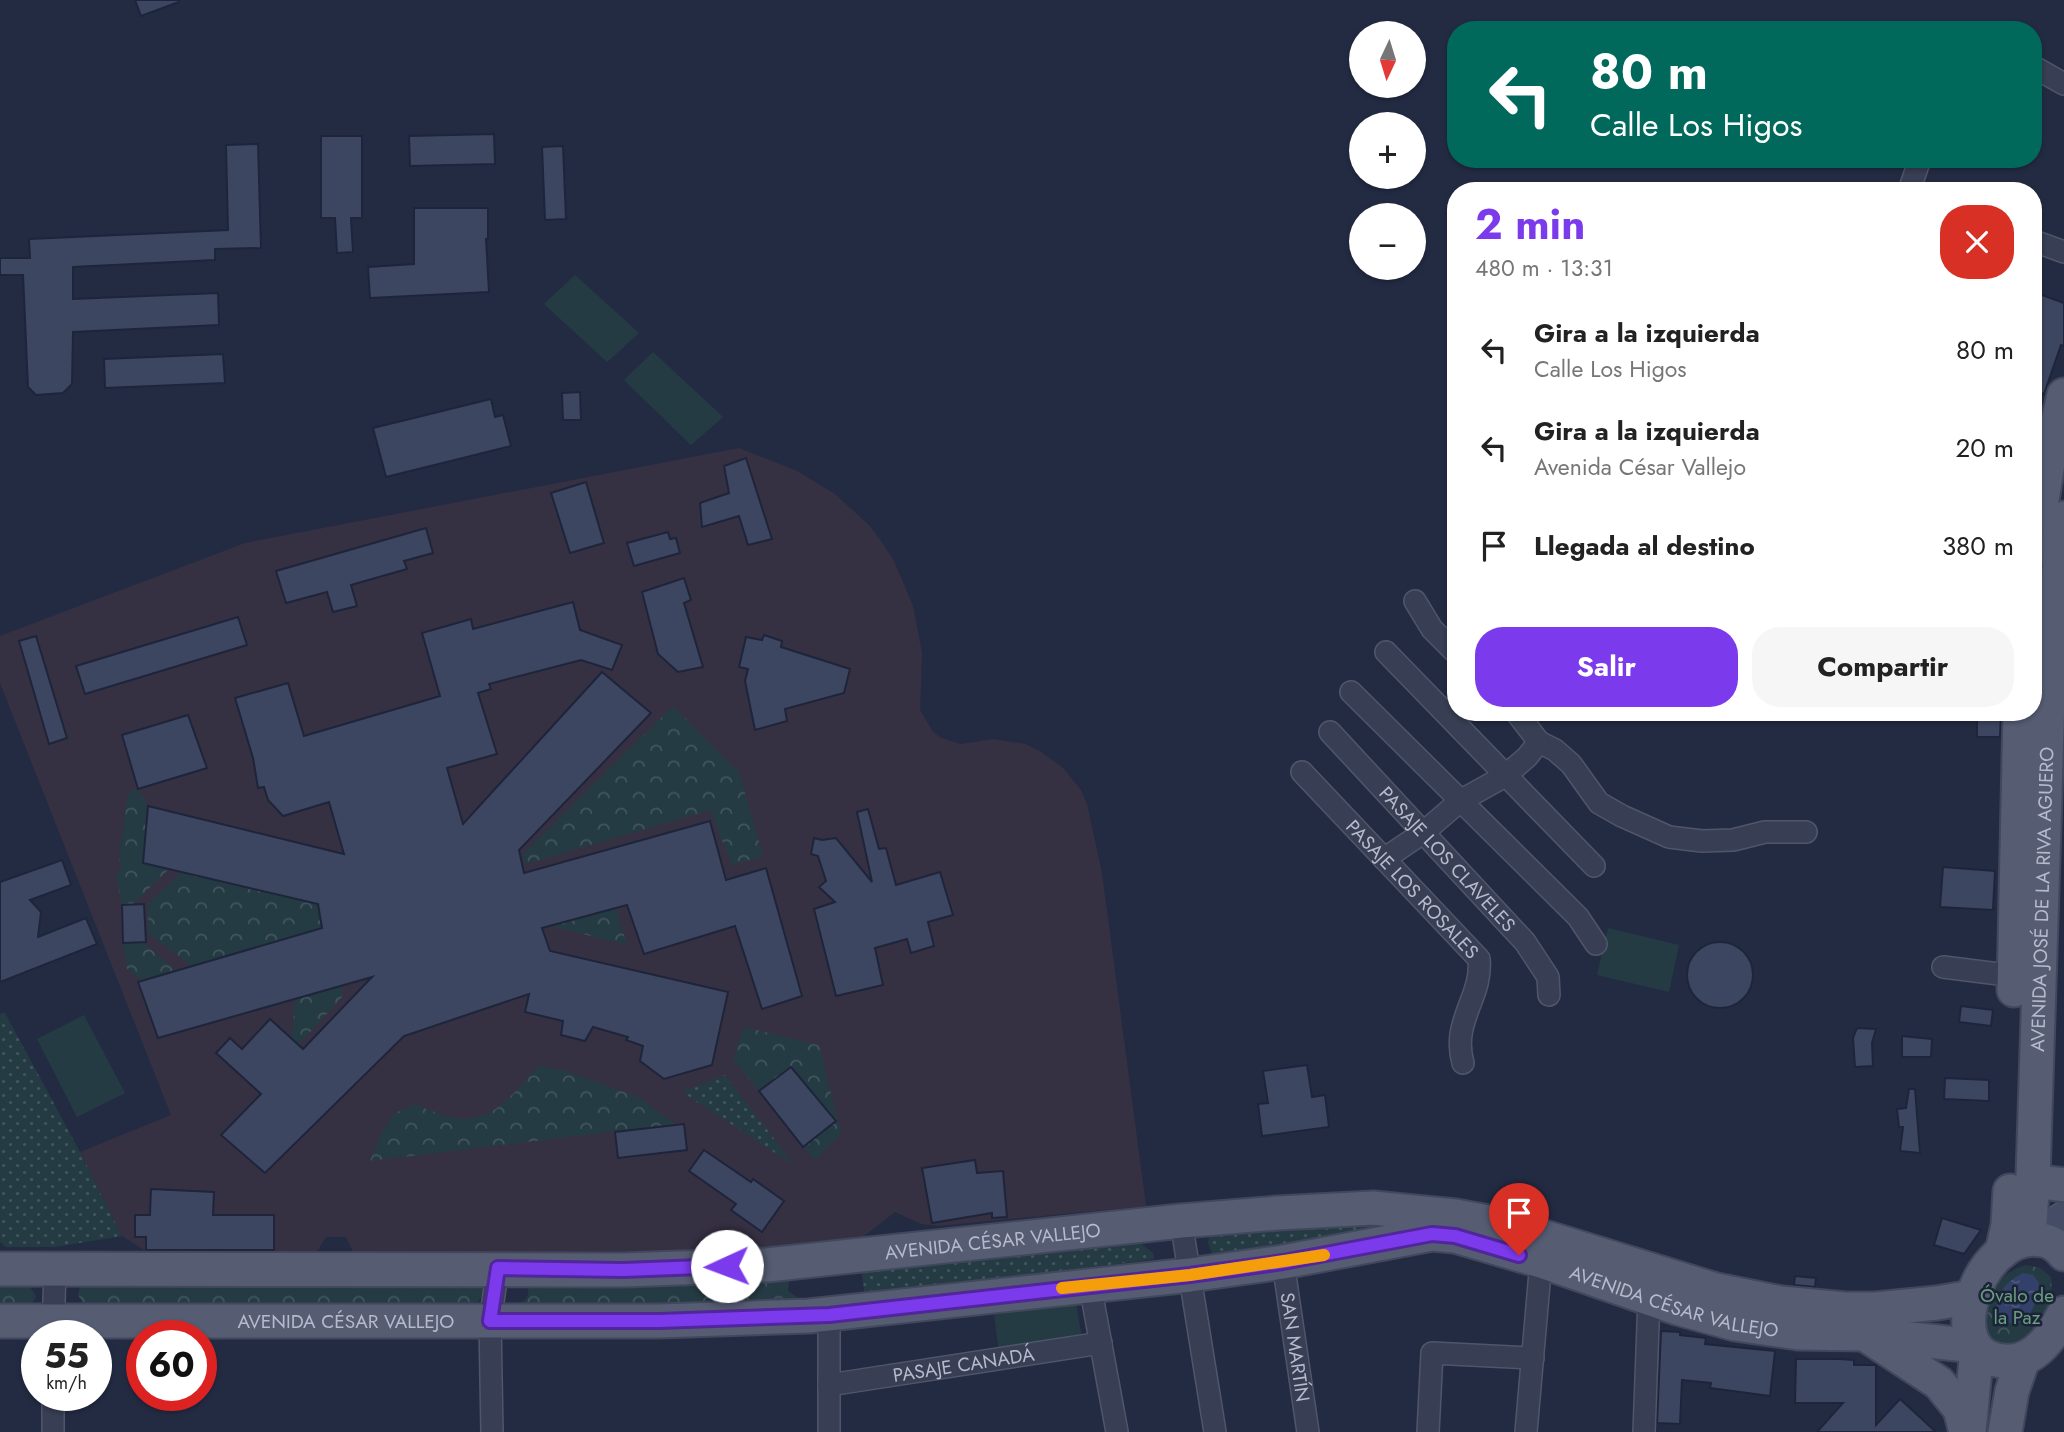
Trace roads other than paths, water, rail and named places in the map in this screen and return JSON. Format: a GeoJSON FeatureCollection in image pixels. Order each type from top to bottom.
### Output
{"type":"FeatureCollection","features":[{"type":"Feature","properties":{"kind":"main road","name":"AVENIDA JOSÉ DE LA RIVA AGUERO"},"geometry":{"type":"LineString","coordinates":[[2033,1246],[2048,1181],[2054,835],[2049,665],[2051,543],[2048,463],[2064,395]]}},
{"type":"Feature","properties":{"kind":"main road","name":"AVENIDA JOSÉ DE LA RIVA AGUERO"},"geometry":{"type":"LineString","coordinates":[[2020,721],[2010,1200],[2033,1246]]}},
{"type":"Feature","properties":{"kind":"main road","name":"AVENIDA CÉSAR VALLEJO"},"geometry":{"type":"LineString","coordinates":[[0,1269],[623,1270],[767,1265],[1181,1221],[1350,1209],[1409,1211],[1505,1225],[1706,1287],[1781,1303],[1845,1309],[1917,1306],[1972,1297]]}},
{"type":"Feature","properties":{"kind":"main road"},"geometry":{"type":"LineString","coordinates":[[1967,1432],[1976,1348],[1969,1333],[1968,1316],[1972,1297],[1989,1264],[2033,1246],[2045,1229],[2064,1217]]}},
{"type":"Feature","properties":{"kind":"main road","name":"AVENIDA CÉSAR VALLEJO"},"geometry":{"type":"LineString","coordinates":[[112,1327],[659,1321],[829,1315],[1190,1275],[1283,1262],[1432,1234],[1455,1236],[1541,1261],[1706,1317],[1798,1333],[1864,1334],[1976,1348]]}},
{"type":"Feature","properties":{"kind":"main road"},"geometry":{"type":"LineString","coordinates":[[1976,1348],[1991,1358],[2008,1361],[2023,1359],[2037,1350],[2050,1336],[2064,1312]]}},
{"type":"Feature","properties":{"kind":"main road","name":"AVENIDA CÉSAR VALLEJO"},"geometry":{"type":"LineString","coordinates":[[0,1321],[21,1324]]}},
{"type":"Feature","properties":{"kind":"main road"},"geometry":{"type":"LineString","coordinates":[[1864,1334],[1939,1383],[1960,1409],[1967,1432]]}},
{"type":"Feature","properties":{"kind":"main road"},"geometry":{"type":"LineString","coordinates":[[2005,1432],[2011,1391],[2023,1359]]}},
{"type":"Feature","properties":{"kind":"street"},"geometry":{"type":"LineString","coordinates":[[2042,72],[2064,84]]}},
{"type":"Feature","properties":{"kind":"street"},"geometry":{"type":"LineString","coordinates":[[2042,243],[2064,251]]}},
{"type":"Feature","properties":{"kind":"street"},"geometry":{"type":"LineString","coordinates":[[1415,601],[1432,629],[1447,644]]}},
{"type":"Feature","properties":{"kind":"street"},"geometry":{"type":"LineString","coordinates":[[1386,652],[1447,716]]}},
{"type":"Feature","properties":{"kind":"street"},"geometry":{"type":"LineString","coordinates":[[1351,692],[1577,917],[1596,944]]}},
{"type":"Feature","properties":{"kind":"street"},"geometry":{"type":"LineString","coordinates":[[1452,721],[1594,866]]}},
{"type":"Feature","properties":{"kind":"street"},"geometry":{"type":"LineString","coordinates":[[1523,721],[1539,742],[1555,750],[1571,764],[1599,803],[1669,837],[1702,841],[1733,840],[1765,832],[1806,832]]}},
{"type":"Feature","properties":{"kind":"street","name":"PASAJE LOS CLAVELES"},"geometry":{"type":"LineString","coordinates":[[1330,732],[1525,942],[1548,977],[1549,995]]}},
{"type":"Feature","properties":{"kind":"street"},"geometry":{"type":"LineString","coordinates":[[1384,859],[1424,832],[1460,801],[1505,776],[1527,757],[1539,742]]}},
{"type":"Feature","properties":{"kind":"street","name":"PASAJE LOS ROSALES"},"geometry":{"type":"LineString","coordinates":[[1302,772],[1479,959],[1481,973],[1461,1025],[1459,1050],[1463,1063]]}},
{"type":"Feature","properties":{"kind":"street"},"geometry":{"type":"LineString","coordinates":[[1943,967],[2015,976]]}},
{"type":"Feature","properties":{"kind":"street"},"geometry":{"type":"LineString","coordinates":[[1181,1221],[1215,1432]]}},
{"type":"Feature","properties":{"kind":"street"},"geometry":{"type":"LineString","coordinates":[[1526,1432],[1541,1261]]}},
{"type":"Feature","properties":{"kind":"street","name":"SAN MARTÍN"},"geometry":{"type":"LineString","coordinates":[[1283,1262],[1308,1432]]}},
{"type":"Feature","properties":{"kind":"street"},"geometry":{"type":"LineString","coordinates":[[492,1432],[490,1321],[498,1268]]}},
{"type":"Feature","properties":{"kind":"street"},"geometry":{"type":"LineString","coordinates":[[53,1320],[55,1269]]}},
{"type":"Feature","properties":{"kind":"street"},"geometry":{"type":"LineString","coordinates":[[1090,1285],[1117,1432]]}},
{"type":"Feature","properties":{"kind":"street"},"geometry":{"type":"LineString","coordinates":[[1644,1432],[1648,1298]]}},
{"type":"Feature","properties":{"kind":"street"},"geometry":{"type":"LineString","coordinates":[[829,1315],[829,1432]]}},
{"type":"Feature","properties":{"kind":"street","name":"PASAJE CANADÁ"},"geometry":{"type":"LineString","coordinates":[[829,1385],[1101,1343]]}},
{"type":"Feature","properties":{"kind":"street"},"geometry":{"type":"LineString","coordinates":[[1428,1432],[1432,1353],[1533,1358]]}},
{"type":"Feature","properties":{"kind":"street"},"geometry":{"type":"LineString","coordinates":[[53,1411],[53,1432]]}},
{"type":"Feature","properties":{"kind":"water"},"geometry":{"type":"Polygon","coordinates":[[[2023,1273],[2033,1275],[2039,1283],[2036,1301],[2033,1309],[2022,1321],[2015,1324],[2006,1322],[1997,1317],[1999,1296],[2011,1281],[2023,1273]]]}},
{"type":"Feature","properties":{"kind":"park label","name":"Óvalo de la Paz"},"geometry":{"type":"Point","coordinates":[2017,1306]}}]}
